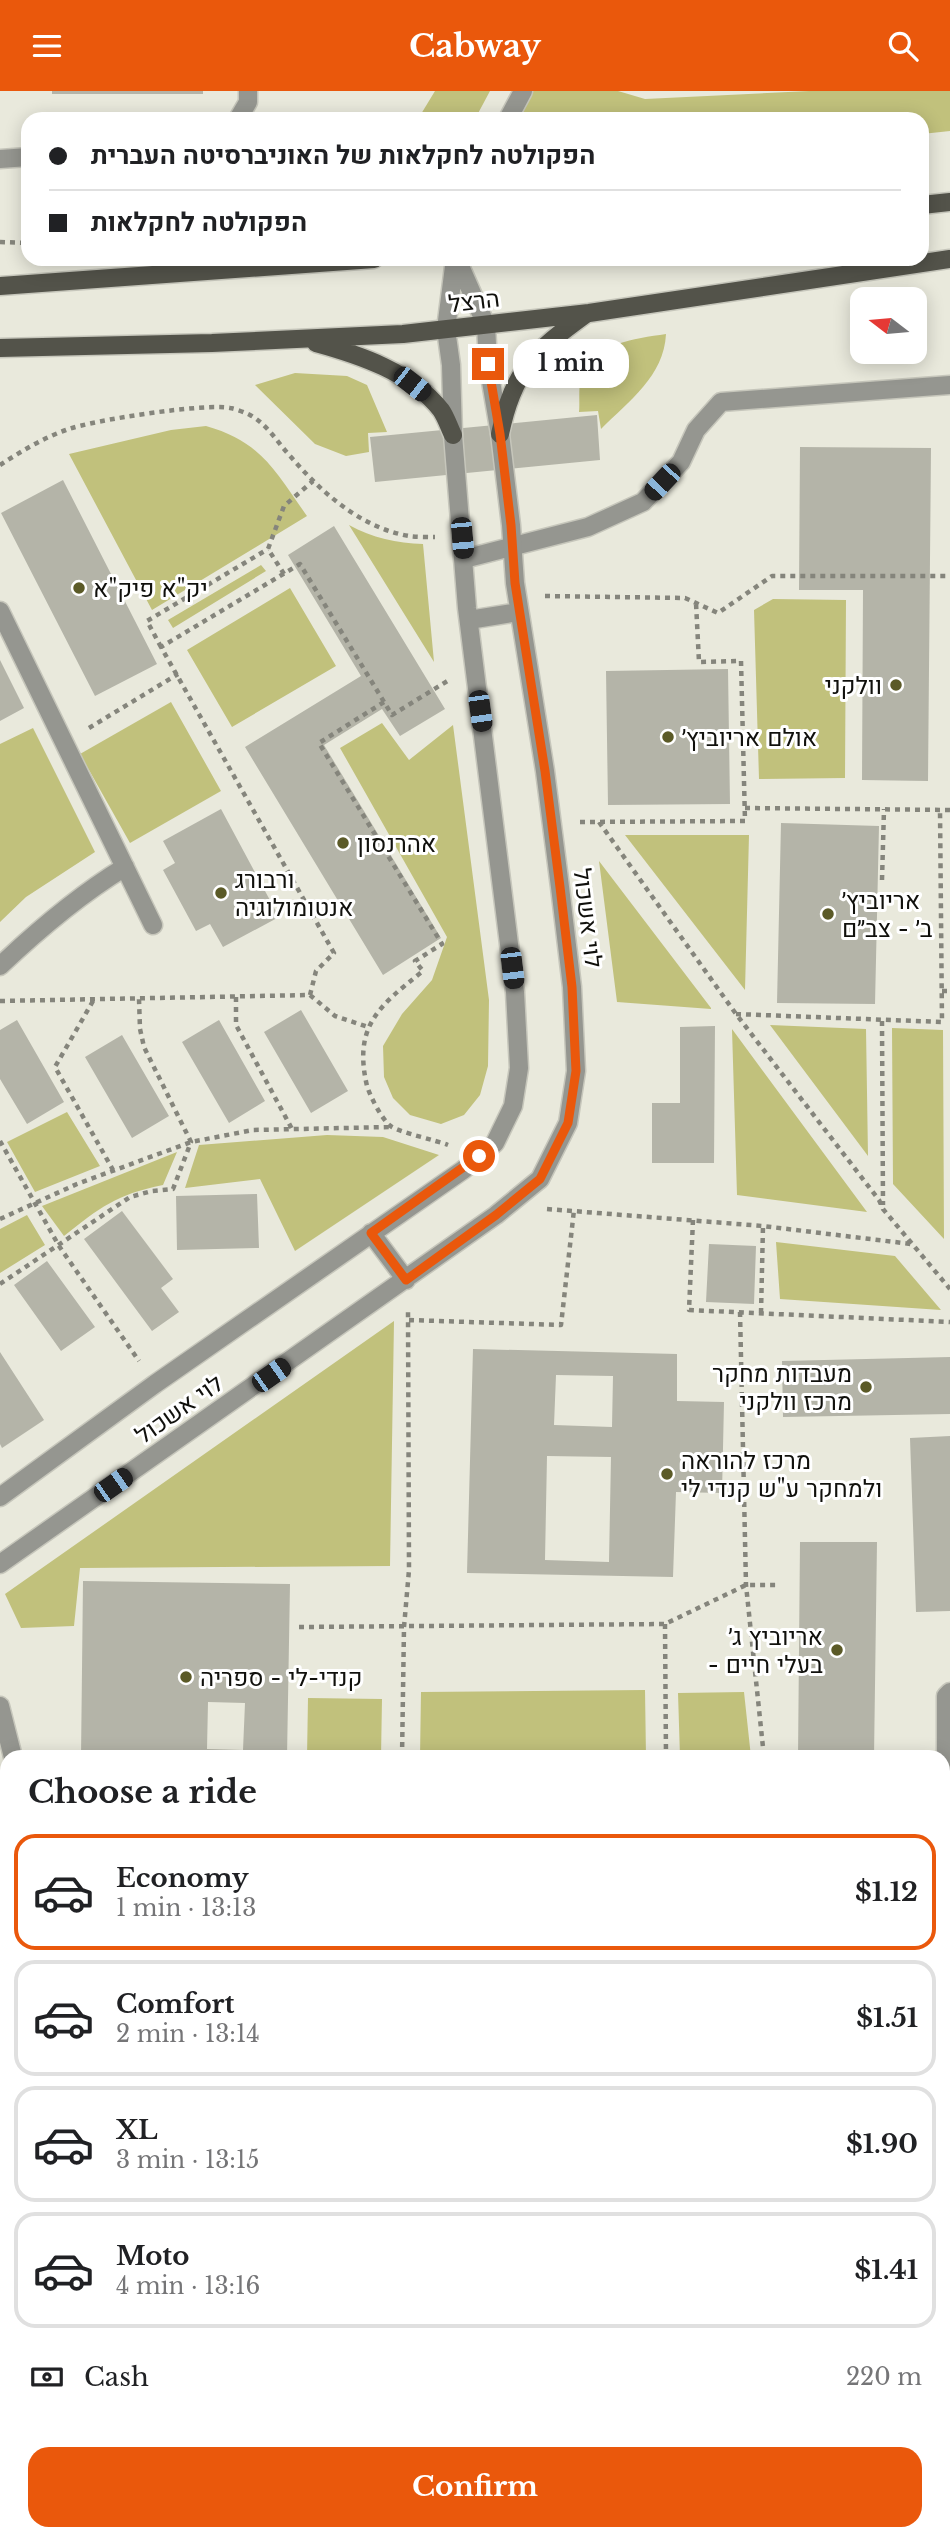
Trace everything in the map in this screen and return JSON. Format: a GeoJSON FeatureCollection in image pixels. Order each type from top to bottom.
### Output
{"type":"FeatureCollection","features":[{"type":"Feature","properties":{"kind":"main road"},"geometry":{"type":"LineString","coordinates":[[929,204],[950,202]]}},
{"type":"Feature","properties":{"kind":"main road","name":"הרצל"},"geometry":{"type":"LineString","coordinates":[[929,262],[950,259]]}},
{"type":"Feature","properties":{"kind":"main road"},"geometry":{"type":"LineString","coordinates":[[0,286],[277,266]]}},
{"type":"Feature","properties":{"kind":"main road","name":"הרצל"},"geometry":{"type":"LineString","coordinates":[[0,348],[403,334],[589,313],[903,266]]}},
{"type":"Feature","properties":{"kind":"main road"},"geometry":{"type":"LineString","coordinates":[[500,434],[512,389],[522,371],[540,349],[589,313]]}},
{"type":"Feature","properties":{"kind":"main road"},"geometry":{"type":"LineString","coordinates":[[303,339],[355,354],[400,376],[430,398],[442,412],[453,435]]}},
{"type":"Feature","properties":{"kind":"street"},"geometry":{"type":"LineString","coordinates":[[242,112],[248,102],[248,91]]}},
{"type":"Feature","properties":{"kind":"street"},"geometry":{"type":"LineString","coordinates":[[512,112],[523,91]]}},
{"type":"Feature","properties":{"kind":"street"},"geometry":{"type":"LineString","coordinates":[[0,159],[21,158]]}},
{"type":"Feature","properties":{"kind":"street"},"geometry":{"type":"LineString","coordinates":[[0,1497],[155,1384],[479,1156],[495,1143],[513,1106],[519,1068],[515,992],[474,665],[453,435],[452,365],[446,329],[455,266]]}},
{"type":"Feature","properties":{"kind":"street"},"geometry":{"type":"LineString","coordinates":[[459,266],[486,325]]}},
{"type":"Feature","properties":{"kind":"street","name":"לוי אשכול"},"geometry":{"type":"LineString","coordinates":[[0,1564],[406,1280],[508,1205],[540,1179],[568,1123],[576,1071],[572,987],[551,822],[518,604],[500,434],[488,364],[486,325]]}},
{"type":"Feature","properties":{"kind":"street"},"geometry":{"type":"LineString","coordinates":[[464,559],[588,527],[643,502],[681,462],[696,430],[721,402],[950,385]]}},
{"type":"Feature","properties":{"kind":"street"},"geometry":{"type":"LineString","coordinates":[[469,620],[518,604]]}},
{"type":"Feature","properties":{"kind":"street"},"geometry":{"type":"LineString","coordinates":[[0,611],[153,925]]}},
{"type":"Feature","properties":{"kind":"street"},"geometry":{"type":"LineString","coordinates":[[0,966],[36,932],[93,887],[125,867]]}},
{"type":"Feature","properties":{"kind":"street"},"geometry":{"type":"LineString","coordinates":[[371,1233],[406,1280]]}},
{"type":"Feature","properties":{"kind":"street"},"geometry":{"type":"LineString","coordinates":[[946,1750],[946,1696],[950,1692]]}},
{"type":"Feature","properties":{"kind":"street"},"geometry":{"type":"LineString","coordinates":[[0,1706],[11,1750]]}},
{"type":"Feature","properties":{"kind":"path"},"geometry":{"type":"LineString","coordinates":[[0,241],[21,242]]}},
{"type":"Feature","properties":{"kind":"path"},"geometry":{"type":"LineString","coordinates":[[0,465],[66,429],[120,418],[206,407],[229,408],[250,416],[272,432],[290,456],[335,502],[391,531],[409,536],[462,538]]}},
{"type":"Feature","properties":{"kind":"path"},"geometry":{"type":"LineString","coordinates":[[310,995],[316,971],[334,953],[146,621],[268,549],[284,506],[313,481]]}},
{"type":"Feature","properties":{"kind":"path"},"geometry":{"type":"LineString","coordinates":[[268,549],[284,574]]}},
{"type":"Feature","properties":{"kind":"path"},"geometry":{"type":"LineString","coordinates":[[161,647],[300,564],[392,715],[474,665]]}},
{"type":"Feature","properties":{"kind":"path"},"geometry":{"type":"LineString","coordinates":[[518,604],[685,598],[718,613],[772,576],[950,576]]}},
{"type":"Feature","properties":{"kind":"path"},"geometry":{"type":"LineString","coordinates":[[551,822],[745,821],[741,661],[699,661],[696,603]]}},
{"type":"Feature","properties":{"kind":"path"},"geometry":{"type":"LineString","coordinates":[[65,743],[178,674]]}},
{"type":"Feature","properties":{"kind":"path"},"geometry":{"type":"LineString","coordinates":[[384,702],[319,743],[442,944],[415,961],[423,971],[386,1000],[365,1033],[362,1066],[370,1096],[391,1127]]}},
{"type":"Feature","properties":{"kind":"path"},"geometry":{"type":"LineString","coordinates":[[745,808],[950,810]]}},
{"type":"Feature","properties":{"kind":"path"},"geometry":{"type":"LineString","coordinates":[[883,880],[884,809]]}},
{"type":"Feature","properties":{"kind":"path"},"geometry":{"type":"LineString","coordinates":[[736,1014],[942,1022],[940,810]]}},
{"type":"Feature","properties":{"kind":"path"},"geometry":{"type":"LineString","coordinates":[[600,822],[736,1014],[879,1200],[883,1209],[950,1289]]}},
{"type":"Feature","properties":{"kind":"path"},"geometry":{"type":"LineString","coordinates":[[942,991],[950,991]]}},
{"type":"Feature","properties":{"kind":"path"},"geometry":{"type":"LineString","coordinates":[[0,1001],[310,995],[335,1016],[368,1027]]}},
{"type":"Feature","properties":{"kind":"path"},"geometry":{"type":"LineString","coordinates":[[236,997],[236,1025],[292,1129]]}},
{"type":"Feature","properties":{"kind":"path"},"geometry":{"type":"LineString","coordinates":[[0,1284],[130,1197],[173,1189],[191,1142],[144,1047],[139,999]]}},
{"type":"Feature","properties":{"kind":"path"},"geometry":{"type":"LineString","coordinates":[[94,1000],[55,1067],[113,1170]]}},
{"type":"Feature","properties":{"kind":"path"},"geometry":{"type":"LineString","coordinates":[[882,1021],[883,1209]]}},
{"type":"Feature","properties":{"kind":"path"},"geometry":{"type":"LineString","coordinates":[[0,1219],[113,1170],[191,1142],[253,1130],[391,1127],[479,1156]]}},
{"type":"Feature","properties":{"kind":"path"},"geometry":{"type":"LineString","coordinates":[[0,1140],[59,1246],[135,1355]]}},
{"type":"Feature","properties":{"kind":"path"},"geometry":{"type":"LineString","coordinates":[[508,1205],[763,1226],[912,1244]]}},
{"type":"Feature","properties":{"kind":"path"},"geometry":{"type":"LineString","coordinates":[[402,1750],[404,1627],[409,1570],[409,1320],[561,1325],[574,1210]]}},
{"type":"Feature","properties":{"kind":"path"},"geometry":{"type":"LineString","coordinates":[[693,1220],[689,1310],[950,1322]]}},
{"type":"Feature","properties":{"kind":"path"},"geometry":{"type":"LineString","coordinates":[[761,1313],[763,1226]]}},
{"type":"Feature","properties":{"kind":"path"},"geometry":{"type":"LineString","coordinates":[[740,1312],[746,1585],[763,1750]]}},
{"type":"Feature","properties":{"kind":"path"},"geometry":{"type":"LineString","coordinates":[[299,1627],[665,1624],[746,1585],[779,1585]]}},
{"type":"Feature","properties":{"kind":"path"},"geometry":{"type":"LineString","coordinates":[[665,1624],[666,1750]]}},
{"type":"Feature","properties":{"kind":"shaded area"},"geometry":{"type":"Polygon","coordinates":[[[435,91],[490,91],[479,112],[422,112],[435,91]]]}},
{"type":"Feature","properties":{"kind":"shaded area"},"geometry":{"type":"Polygon","coordinates":[[[531,91],[618,91],[645,99],[809,91],[950,91],[950,131],[929,133],[929,112],[520,112],[531,91]]]}},
{"type":"Feature","properties":{"kind":"shaded area"},"geometry":{"type":"Polygon","coordinates":[[[666,334],[664,349],[652,375],[601,429],[598,411],[579,412],[581,379],[595,357],[628,341],[666,334]]]}},
{"type":"Feature","properties":{"kind":"shaded area"},"geometry":{"type":"Polygon","coordinates":[[[295,373],[347,376],[367,385],[387,432],[368,433],[369,452],[346,456],[315,444],[255,385],[295,373]]]}},
{"type":"Feature","properties":{"kind":"shaded area"},"geometry":{"type":"Polygon","coordinates":[[[206,426],[241,440],[254,450],[276,472],[307,516],[152,610],[69,454],[171,430],[206,426]]]}},
{"type":"Feature","properties":{"kind":"shaded area"},"geometry":{"type":"Polygon","coordinates":[[[349,525],[385,539],[423,544],[434,662],[349,525]]]}},
{"type":"Feature","properties":{"kind":"shaded area"},"geometry":{"type":"Polygon","coordinates":[[[261,565],[266,571],[173,628],[168,620],[261,565]]]}},
{"type":"Feature","properties":{"kind":"shaded area"},"geometry":{"type":"Polygon","coordinates":[[[290,588],[336,666],[232,727],[187,650],[290,588]]]}},
{"type":"Feature","properties":{"kind":"shaded area"},"geometry":{"type":"Polygon","coordinates":[[[773,599],[846,600],[845,778],[759,779],[754,610],[773,599]]]}},
{"type":"Feature","properties":{"kind":"shaded area"},"geometry":{"type":"Polygon","coordinates":[[[171,702],[221,791],[130,843],[80,754],[171,702]]]}},
{"type":"Feature","properties":{"kind":"shaded area"},"geometry":{"type":"Polygon","coordinates":[[[382,723],[409,760],[453,725],[489,1000],[488,1066],[480,1095],[464,1115],[441,1124],[410,1115],[393,1098],[384,1077],[383,1046],[402,1014],[432,980],[447,937],[340,748],[382,723]]]}},
{"type":"Feature","properties":{"kind":"shaded area"},"geometry":{"type":"Polygon","coordinates":[[[33,728],[95,852],[26,897],[0,922],[0,744],[33,728]]]}},
{"type":"Feature","properties":{"kind":"shaded area"},"geometry":{"type":"Polygon","coordinates":[[[625,835],[749,835],[745,990],[625,835]]]}},
{"type":"Feature","properties":{"kind":"shaded area"},"geometry":{"type":"Polygon","coordinates":[[[599,861],[711,1008],[711,1009],[617,1002],[599,861]]]}},
{"type":"Feature","properties":{"kind":"shaded area"},"geometry":{"type":"Polygon","coordinates":[[[770,1025],[866,1029],[868,1156],[770,1025]]]}},
{"type":"Feature","properties":{"kind":"shaded area"},"geometry":{"type":"Polygon","coordinates":[[[892,1028],[943,1030],[944,1239],[893,1184],[892,1028]]]}},
{"type":"Feature","properties":{"kind":"shaded area"},"geometry":{"type":"Polygon","coordinates":[[[732,1029],[867,1212],[737,1195],[732,1029]]]}},
{"type":"Feature","properties":{"kind":"shaded area"},"geometry":{"type":"Polygon","coordinates":[[[67,1112],[100,1166],[35,1192],[7,1142],[67,1112]]]}},
{"type":"Feature","properties":{"kind":"shaded area"},"geometry":{"type":"Polygon","coordinates":[[[327,1135],[383,1137],[439,1155],[295,1251],[260,1179],[185,1188],[199,1145],[327,1135]]]}},
{"type":"Feature","properties":{"kind":"shaded area"},"geometry":{"type":"Polygon","coordinates":[[[177,1152],[163,1185],[109,1203],[64,1236],[42,1206],[177,1152]]]}},
{"type":"Feature","properties":{"kind":"shaded area"},"geometry":{"type":"Polygon","coordinates":[[[27,1215],[45,1245],[0,1273],[0,1229],[27,1215]]]}},
{"type":"Feature","properties":{"kind":"shaded area"},"geometry":{"type":"Polygon","coordinates":[[[776,1242],[895,1256],[941,1310],[780,1299],[776,1242]]]}},
{"type":"Feature","properties":{"kind":"shaded area"},"geometry":{"type":"Polygon","coordinates":[[[394,1321],[390,1566],[80,1568],[74,1626],[21,1628],[5,1594],[394,1321]]]}},
{"type":"Feature","properties":{"kind":"shaded area"},"geometry":{"type":"Polygon","coordinates":[[[645,1690],[646,1750],[420,1750],[421,1692],[645,1690]]]}},
{"type":"Feature","properties":{"kind":"shaded area"},"geometry":{"type":"Polygon","coordinates":[[[744,1692],[750,1750],[680,1750],[678,1693],[744,1692]]]}},
{"type":"Feature","properties":{"kind":"shaded area"},"geometry":{"type":"Polygon","coordinates":[[[308,1698],[382,1699],[381,1750],[307,1750],[308,1698]]]}},
{"type":"Feature","properties":{"kind":"building"},"geometry":{"type":"Polygon","coordinates":[[[52,91],[203,91],[203,94],[52,94],[52,91]]]}},
{"type":"Feature","properties":{"kind":"building"},"geometry":{"type":"Polygon","coordinates":[[[597,415],[600,460],[375,482],[370,437],[597,415]]]}},
{"type":"Feature","properties":{"kind":"building","name":"וולקני"},"geometry":{"type":"Polygon","coordinates":[[[800,447],[931,448],[928,781],[862,780],[863,590],[799,590],[800,447]]]}},
{"type":"Feature","properties":{"kind":"building","name":"יק\"א פיק\"א"},"geometry":{"type":"Polygon","coordinates":[[[63,480],[157,664],[95,696],[1,513],[63,480]]]}},
{"type":"Feature","properties":{"kind":"building","name":"אהרנסון"},"geometry":{"type":"Polygon","coordinates":[[[334,526],[445,709],[400,736],[382,709],[324,745],[441,938],[383,975],[245,747],[361,676],[288,555],[334,526]]]}},
{"type":"Feature","properties":{"kind":"building"},"geometry":{"type":"Polygon","coordinates":[[[0,660],[24,708],[0,721],[0,660]]]}},
{"type":"Feature","properties":{"kind":"building","name":"אולם אריוביץ׳"},"geometry":{"type":"Polygon","coordinates":[[[728,669],[730,804],[608,805],[606,671],[728,669]]]}},
{"type":"Feature","properties":{"kind":"building","name":"ורבורג אנטומולוגיה"},"geometry":{"type":"Polygon","coordinates":[[[221,809],[279,917],[223,947],[210,924],[196,931],[163,870],[175,863],[163,841],[221,809]]]}},
{"type":"Feature","properties":{"kind":"building","name":"אריוביץ׳ ב׳ - צב״ם"},"geometry":{"type":"Polygon","coordinates":[[[781,823],[879,826],[875,1004],[777,1003],[781,823]]]}},
{"type":"Feature","properties":{"kind":"building"},"geometry":{"type":"Polygon","coordinates":[[[301,1010],[348,1091],[311,1113],[264,1032],[301,1010]]]}},
{"type":"Feature","properties":{"kind":"building"},"geometry":{"type":"Polygon","coordinates":[[[17,1020],[64,1102],[27,1124],[0,1079],[0,1030],[17,1020]]]}},
{"type":"Feature","properties":{"kind":"building"},"geometry":{"type":"Polygon","coordinates":[[[219,1020],[265,1101],[229,1123],[182,1042],[219,1020]]]}},
{"type":"Feature","properties":{"kind":"building"},"geometry":{"type":"Polygon","coordinates":[[[715,1026],[714,1163],[652,1163],[652,1103],[680,1103],[680,1027],[715,1026]]]}},
{"type":"Feature","properties":{"kind":"building"},"geometry":{"type":"Polygon","coordinates":[[[122,1035],[169,1116],[132,1138],[85,1057],[122,1035]]]}},
{"type":"Feature","properties":{"kind":"building"},"geometry":{"type":"Polygon","coordinates":[[[257,1194],[259,1248],[177,1250],[176,1196],[257,1194]]]}},
{"type":"Feature","properties":{"kind":"building"},"geometry":{"type":"Polygon","coordinates":[[[122,1211],[173,1279],[161,1288],[179,1312],[152,1331],[84,1239],[122,1211]]]}},
{"type":"Feature","properties":{"kind":"building"},"geometry":{"type":"Polygon","coordinates":[[[709,1244],[756,1246],[754,1304],[706,1302],[709,1244]]]}},
{"type":"Feature","properties":{"kind":"building"},"geometry":{"type":"Polygon","coordinates":[[[47,1261],[95,1327],[61,1351],[14,1285],[47,1261]]]}},
{"type":"Feature","properties":{"kind":"building","name":"מרכז להוראה ולמחקר ע\"ש קנדי לי"},"geometry":{"type":"Polygon","coordinates":[[[473,1349],[677,1354],[677,1401],[724,1402],[722,1493],[676,1492],[673,1577],[467,1573],[473,1349]],[[556,1375],[554,1425],[612,1427],[613,1376],[556,1375]],[[547,1456],[545,1560],[609,1562],[611,1457],[547,1456]]]}},
{"type":"Feature","properties":{"kind":"building"},"geometry":{"type":"Polygon","coordinates":[[[0,1352],[44,1420],[2,1448],[0,1444],[0,1352]]]}},
{"type":"Feature","properties":{"kind":"building","name":"מעבדות מחקר מרכז וולקני"},"geometry":{"type":"Polygon","coordinates":[[[950,1357],[950,1414],[783,1417],[782,1361],[950,1357]]]}},
{"type":"Feature","properties":{"kind":"building","name":"מעבדות מחקר מרכז וולקני"},"geometry":{"type":"Polygon","coordinates":[[[950,1436],[950,1611],[916,1612],[910,1438],[950,1436]]]}},
{"type":"Feature","properties":{"kind":"building","name":"אריוביץ ג׳ - בעלי חיים"},"geometry":{"type":"Polygon","coordinates":[[[800,1542],[877,1542],[874,1750],[798,1750],[800,1542]]]}},
{"type":"Feature","properties":{"kind":"building","name":"קנדי-לי - ספריה"},"geometry":{"type":"Polygon","coordinates":[[[83,1581],[290,1584],[287,1750],[243,1750],[81,1750],[83,1581]],[[208,1702],[207,1749],[243,1750],[245,1703],[208,1702]]]}},
{"type":"Feature","properties":{"kind":"place","name":"יק\"א פיק\"א"},"geometry":{"type":"Point","coordinates":[79,588]}},
{"type":"Feature","properties":{"kind":"place","name":"וולקני"},"geometry":{"type":"Point","coordinates":[896,685]}},
{"type":"Feature","properties":{"kind":"place","name":"אולם אריוביץ׳"},"geometry":{"type":"Point","coordinates":[668,737]}},
{"type":"Feature","properties":{"kind":"place","name":"אהרנסון"},"geometry":{"type":"Point","coordinates":[343,843]}},
{"type":"Feature","properties":{"kind":"place","name":"ורבורג אנטומולוגיה"},"geometry":{"type":"Point","coordinates":[221,893]}},
{"type":"Feature","properties":{"kind":"place","name":"אריוביץ׳ ב׳ - צב״ם"},"geometry":{"type":"Point","coordinates":[828,914]}},
{"type":"Feature","properties":{"kind":"place","name":"מעבדות מחקר מרכז וולקני"},"geometry":{"type":"Point","coordinates":[866,1387]}},
{"type":"Feature","properties":{"kind":"place","name":"מרכז להוראה ולמחקר ע\"ש קנדי לי"},"geometry":{"type":"Point","coordinates":[667,1474]}},
{"type":"Feature","properties":{"kind":"place","name":"אריוביץ ג׳ - בעלי חיים"},"geometry":{"type":"Point","coordinates":[837,1650]}},
{"type":"Feature","properties":{"kind":"place","name":"קנדי-לי - ספריה"},"geometry":{"type":"Point","coordinates":[186,1677]}},
{"type":"Feature","properties":{"kind":"route"},"geometry":{"type":"LineString","coordinates":[[479,1156],[463,1170],[371,1233],[406,1280],[496,1215],[540,1179],[568,1123],[576,1071],[572,987],[560,887],[545,771],[515,583],[500,434],[488,364]]}}]}
